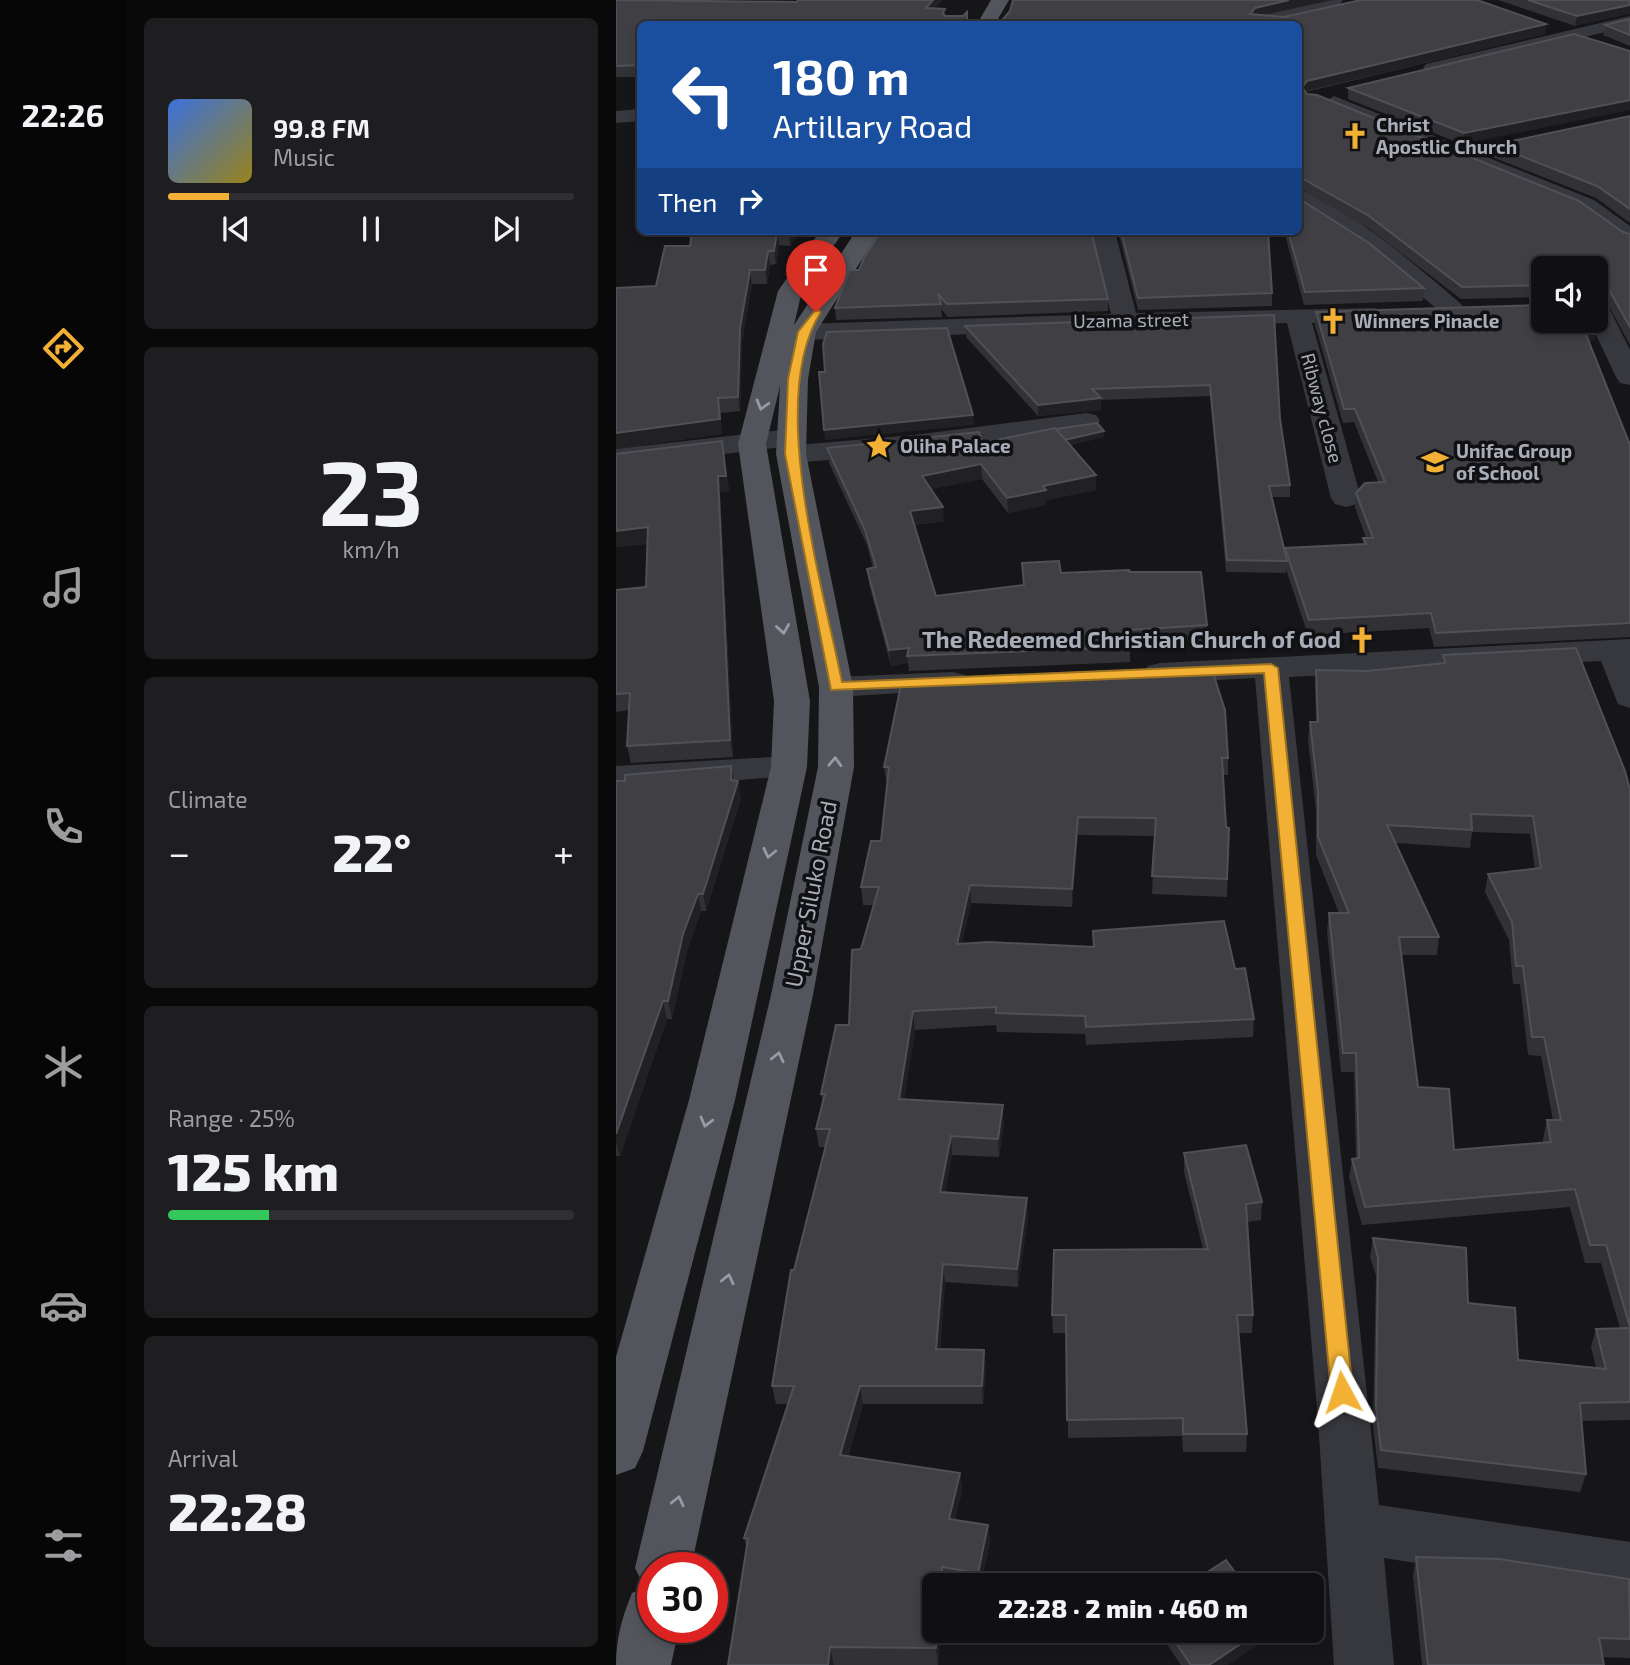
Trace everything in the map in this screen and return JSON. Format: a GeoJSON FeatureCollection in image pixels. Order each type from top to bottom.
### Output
{"type":"FeatureCollection","features":[{"type":"Feature","properties":{"kind":"main road"},"geometry":{"type":"LineString","coordinates":[[988,21],[1000,0]]}},
{"type":"Feature","properties":{"kind":"main road","name":"Upper Siluko Road"},"geometry":{"type":"LineString","coordinates":[[616,1451],[712,1100],[789,767],[792,701],[784,635],[752,444],[790,291],[829,235]]}},
{"type":"Feature","properties":{"kind":"main road","name":"Upper Siluko Road"},"geometry":{"type":"LineString","coordinates":[[667,1552],[794,982],[836,767],[836,687],[790,446],[794,379],[803,332],[865,235]]}},
{"type":"Feature","properties":{"kind":"main road"},"geometry":{"type":"LineString","coordinates":[[641,1665],[646,1643]]}},
{"type":"Feature","properties":{"kind":"street"},"geometry":{"type":"LineString","coordinates":[[1237,21],[1283,6],[1334,0]]}},
{"type":"Feature","properties":{"kind":"street"},"geometry":{"type":"LineString","coordinates":[[1274,21],[1354,3]]}},
{"type":"Feature","properties":{"kind":"street"},"geometry":{"type":"LineString","coordinates":[[1413,73],[1630,20]]}},
{"type":"Feature","properties":{"kind":"street"},"geometry":{"type":"LineString","coordinates":[[1536,21],[1607,46]]}},
{"type":"Feature","properties":{"kind":"street"},"geometry":{"type":"LineString","coordinates":[[1346,90],[1319,97],[1465,153],[1586,205],[1630,237]]}},
{"type":"Feature","properties":{"kind":"street"},"geometry":{"type":"LineString","coordinates":[[616,117],[637,115]]}},
{"type":"Feature","properties":{"kind":"street"},"geometry":{"type":"LineString","coordinates":[[616,124],[637,122]]}},
{"type":"Feature","properties":{"kind":"street"},"geometry":{"type":"LineString","coordinates":[[1465,153],[1503,145]]}},
{"type":"Feature","properties":{"kind":"street"},"geometry":{"type":"LineString","coordinates":[[1302,199],[1336,218],[1396,261],[1451,309]]}},
{"type":"Feature","properties":{"kind":"street"},"geometry":{"type":"LineString","coordinates":[[1104,235],[1125,319]]}},
{"type":"Feature","properties":{"kind":"street","name":"Uzama street"},"geometry":{"type":"LineString","coordinates":[[803,332],[1125,319],[1298,317],[1478,308]]}},
{"type":"Feature","properties":{"kind":"street","name":"Ribway close"},"geometry":{"type":"LineString","coordinates":[[1298,317],[1346,498]]}},
{"type":"Feature","properties":{"kind":"street"},"geometry":{"type":"LineString","coordinates":[[1608,319],[1630,377]]}},
{"type":"Feature","properties":{"kind":"street"},"geometry":{"type":"LineString","coordinates":[[616,458],[752,444],[914,444],[1086,421]]}},
{"type":"Feature","properties":{"kind":"street"},"geometry":{"type":"LineString","coordinates":[[1135,674],[1622,649],[1630,696]]}},
{"type":"Feature","properties":{"kind":"street"},"geometry":{"type":"LineString","coordinates":[[1271,668],[1364,1665]]}},
{"type":"Feature","properties":{"kind":"street"},"geometry":{"type":"LineString","coordinates":[[836,687],[985,680]]}},
{"type":"Feature","properties":{"kind":"street"},"geometry":{"type":"LineString","coordinates":[[616,778],[789,767]]}},
{"type":"Feature","properties":{"kind":"street"},"geometry":{"type":"LineString","coordinates":[[1353,1527],[1630,1569]]}},
{"type":"Feature","properties":{"kind":"building"},"geometry":{"type":"Polygon","coordinates":[[[616,0],[933,0],[926,8],[945,9],[945,16],[963,16],[967,12],[967,21],[637,21],[637,65],[616,66],[616,0]]]}},
{"type":"Feature","properties":{"kind":"building"},"geometry":{"type":"Polygon","coordinates":[[[1013,0],[1289,0],[1255,8],[1250,14],[1284,17],[1361,0],[1477,0],[1546,24],[1307,81],[1302,87],[1302,21],[1002,21],[1010,11],[1013,0]]]}},
{"type":"Feature","properties":{"kind":"building"},"geometry":{"type":"Polygon","coordinates":[[[1528,0],[1630,0],[1630,5],[1577,16],[1528,0]]]}},
{"type":"Feature","properties":{"kind":"building"},"geometry":{"type":"Polygon","coordinates":[[[1630,19],[1630,35],[1605,25],[1630,19]]]}},
{"type":"Feature","properties":{"kind":"building"},"geometry":{"type":"Polygon","coordinates":[[[1574,34],[1630,51],[1630,100],[1464,133],[1348,88],[1574,34]]]}},
{"type":"Feature","properties":{"kind":"building"},"geometry":{"type":"Polygon","coordinates":[[[1302,87],[1307,94],[1317,95],[1579,201],[1623,232],[1630,234],[1630,327],[1608,288],[1608,256],[1531,256],[1531,285],[1462,287],[1369,216],[1302,178],[1302,87]]]}},
{"type":"Feature","properties":{"kind":"building"},"geometry":{"type":"Polygon","coordinates":[[[1630,116],[1630,209],[1597,186],[1493,145],[1630,116]]]}},
{"type":"Feature","properties":{"kind":"building"},"geometry":{"type":"Polygon","coordinates":[[[1302,201],[1369,243],[1424,288],[1305,292],[1289,235],[1302,235],[1302,201]]]}},
{"type":"Feature","properties":{"kind":"building"},"geometry":{"type":"Polygon","coordinates":[[[691,235],[777,235],[774,251],[768,251],[765,270],[750,270],[740,328],[738,397],[718,398],[720,419],[616,433],[616,288],[656,286],[665,246],[690,246],[691,235]]]}},
{"type":"Feature","properties":{"kind":"building"},"geometry":{"type":"Polygon","coordinates":[[[878,235],[1092,235],[1108,299],[947,304],[938,294],[941,304],[835,308],[850,270],[859,270],[878,235]]]}},
{"type":"Feature","properties":{"kind":"building"},"geometry":{"type":"Polygon","coordinates":[[[1122,235],[1268,235],[1272,293],[1138,298],[1122,235]]]}},
{"type":"Feature","properties":{"kind":"building"},"geometry":{"type":"Polygon","coordinates":[[[1531,305],[1531,333],[1585,333],[1630,445],[1630,623],[1436,633],[1431,613],[1309,620],[1285,548],[1366,544],[1363,538],[1373,538],[1356,493],[1365,483],[1385,482],[1355,409],[1344,409],[1316,312],[1531,305]]]}},
{"type":"Feature","properties":{"kind":"building"},"geometry":{"type":"Polygon","coordinates":[[[1274,315],[1280,419],[1290,485],[1269,486],[1287,561],[1227,560],[1210,385],[1092,389],[1101,398],[1038,405],[965,326],[1274,315]]]}},
{"type":"Feature","properties":{"kind":"building"},"geometry":{"type":"Polygon","coordinates":[[[947,328],[973,415],[824,430],[819,372],[825,372],[823,344],[827,332],[947,328]]]}},
{"type":"Feature","properties":{"kind":"building"},"geometry":{"type":"Polygon","coordinates":[[[1097,423],[1104,431],[1065,440],[1056,429],[1097,423]]]}},
{"type":"Feature","properties":{"kind":"building"},"geometry":{"type":"Polygon","coordinates":[[[1055,428],[1096,475],[1043,486],[1046,490],[1007,498],[981,464],[922,476],[943,507],[910,511],[936,596],[1024,585],[1022,563],[1059,561],[1061,573],[1129,570],[1201,572],[1207,625],[1130,630],[1130,647],[907,656],[909,648],[889,650],[867,569],[876,567],[865,530],[827,448],[979,432],[982,443],[1055,428]]]}},
{"type":"Feature","properties":{"kind":"building"},"geometry":{"type":"Polygon","coordinates":[[[722,441],[726,476],[718,476],[730,740],[627,746],[630,693],[616,694],[616,590],[646,587],[648,527],[616,531],[616,454],[722,441]]]}},
{"type":"Feature","properties":{"kind":"building"},"geometry":{"type":"Polygon","coordinates":[[[1576,648],[1625,771],[1630,790],[1630,1327],[1606,1245],[1590,1245],[1575,1189],[1365,1207],[1352,1159],[1359,1158],[1356,1053],[1343,1053],[1329,913],[1349,913],[1318,837],[1318,792],[1310,722],[1318,722],[1316,670],[1367,671],[1445,663],[1443,655],[1576,648]],[[1471,814],[1472,830],[1387,825],[1439,937],[1399,937],[1418,1087],[1449,1089],[1454,1150],[1551,1142],[1547,1120],[1561,1120],[1544,1037],[1532,1037],[1523,966],[1516,966],[1512,922],[1488,874],[1541,868],[1533,816],[1471,814]]]}},
{"type":"Feature","properties":{"kind":"building"},"geometry":{"type":"Polygon","coordinates":[[[1211,667],[1225,710],[1228,758],[1222,758],[1226,827],[1229,828],[1227,879],[1152,876],[1156,818],[1078,817],[1072,889],[970,885],[957,944],[989,942],[1094,947],[1093,931],[1224,921],[1235,969],[1245,968],[1254,1019],[1086,1027],[1085,1016],[996,1013],[996,1007],[913,1011],[899,1099],[1003,1105],[998,1139],[951,1136],[940,1192],[1027,1198],[1017,1269],[943,1264],[936,1349],[984,1350],[982,1386],[860,1386],[840,1455],[960,1473],[949,1519],[988,1525],[978,1573],[942,1567],[942,1573],[922,1573],[922,1643],[936,1643],[936,1648],[830,1647],[828,1665],[728,1665],[748,1539],[744,1538],[794,1386],[772,1386],[791,1270],[794,1270],[830,1129],[816,1129],[825,1094],[821,1094],[836,1025],[849,1025],[852,950],[861,949],[879,887],[861,887],[871,841],[881,841],[889,767],[884,767],[902,680],[1211,667]]]}},
{"type":"Feature","properties":{"kind":"building"},"geometry":{"type":"Polygon","coordinates":[[[731,766],[731,780],[738,781],[703,894],[698,894],[683,934],[668,1001],[663,1001],[616,1134],[616,781],[625,781],[625,775],[731,766]]]}},
{"type":"Feature","properties":{"kind":"building"},"geometry":{"type":"Polygon","coordinates":[[[1246,1145],[1262,1202],[1246,1204],[1253,1315],[1237,1315],[1247,1434],[1183,1434],[1183,1418],[1067,1420],[1066,1315],[1052,1315],[1054,1250],[1208,1249],[1184,1153],[1246,1145]]]}},
{"type":"Feature","properties":{"kind":"building"},"geometry":{"type":"Polygon","coordinates":[[[1373,1238],[1466,1248],[1468,1303],[1515,1308],[1518,1360],[1606,1369],[1596,1329],[1630,1328],[1630,1402],[1580,1403],[1586,1474],[1381,1450],[1376,1407],[1378,1258],[1373,1238]]]}},
{"type":"Feature","properties":{"kind":"building"},"geometry":{"type":"Polygon","coordinates":[[[1416,1557],[1499,1559],[1629,1579],[1630,1639],[1599,1638],[1604,1665],[1428,1665],[1416,1557]]]}},
{"type":"Feature","properties":{"kind":"building"},"geometry":{"type":"Polygon","coordinates":[[[1226,1560],[1236,1573],[1206,1573],[1226,1560]]]}},
{"type":"Feature","properties":{"kind":"building"},"geometry":{"type":"Polygon","coordinates":[[[1176,1643],[1242,1643],[1209,1665],[1191,1665],[1176,1643]]]}},
{"type":"Feature","properties":{"kind":"place","name":"Christ Apostlic Church"},"geometry":{"type":"Point","coordinates":[1355,136]}},
{"type":"Feature","properties":{"kind":"place","name":"Winners Pinacle"},"geometry":{"type":"Point","coordinates":[1333,321]}},
{"type":"Feature","properties":{"kind":"place","name":"Oliha Palace"},"geometry":{"type":"Point","coordinates":[879,446]}},
{"type":"Feature","properties":{"kind":"place","name":"Unifac Group of School"},"geometry":{"type":"Point","coordinates":[1435,462]}},
{"type":"Feature","properties":{"kind":"place","name":"The Redeemed Christian Church of God"},"geometry":{"type":"Point","coordinates":[1362,640]}},
{"type":"Feature","properties":{"kind":"route"},"geometry":{"type":"LineString","coordinates":[[816,312],[803,332],[794,379],[790,438],[836,687],[1271,668],[1342,1392]]}}]}
